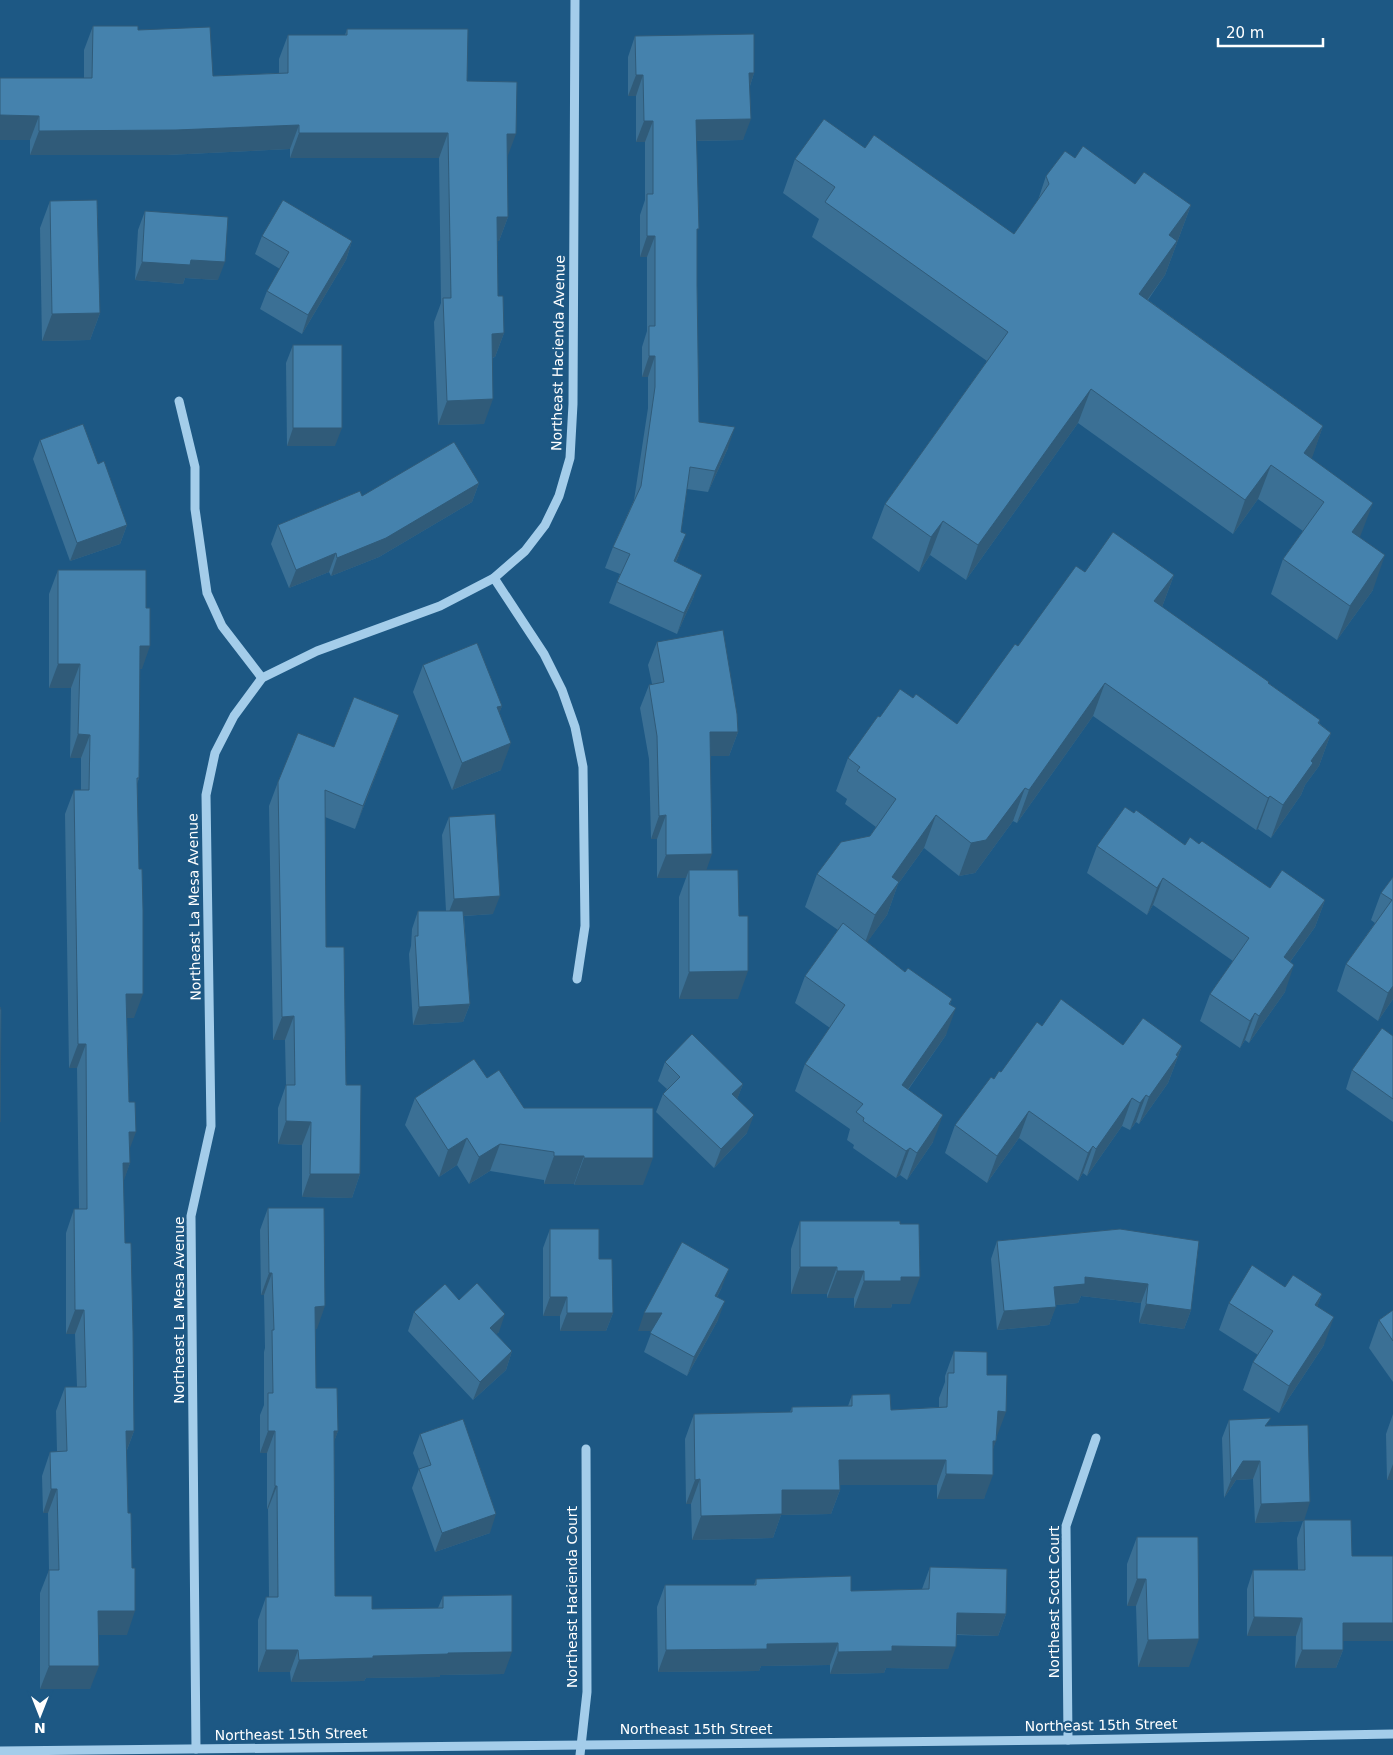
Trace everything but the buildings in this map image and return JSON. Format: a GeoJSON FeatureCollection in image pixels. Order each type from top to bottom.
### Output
{"type":"FeatureCollection","features":[{"type":"Feature","properties":{"kind":"street","name":"Northeast Hacienda Avenue"},"geometry":{"type":"LineString","coordinates":[[262,678],[317,651],[440,606],[494,578],[526,551],[545,525],[559,496],[570,458],[573,404],[575,0]]}},
{"type":"Feature","properties":{"kind":"street"},"geometry":{"type":"LineString","coordinates":[[179,401],[195,467],[195,509],[207,593],[222,626],[262,678]]}},
{"type":"Feature","properties":{"kind":"street"},"geometry":{"type":"LineString","coordinates":[[494,578],[544,654],[562,690],[575,728],[583,767],[585,926],[577,979]]}},
{"type":"Feature","properties":{"kind":"street","name":"Northeast La Mesa Avenue"},"geometry":{"type":"LineString","coordinates":[[196,1749],[191,1216],[211,1126],[206,795],[216,753],[234,716],[262,678]]}},
{"type":"Feature","properties":{"kind":"street","name":"Northeast Scott Court"},"geometry":{"type":"LineString","coordinates":[[1068,1740],[1066,1526],[1096,1438]]}},
{"type":"Feature","properties":{"kind":"street","name":"Northeast Hacienda Court"},"geometry":{"type":"LineString","coordinates":[[582,1744],[587,1692],[586,1449]]}},
{"type":"Feature","properties":{"kind":"street","name":"Northeast 15th Street"},"geometry":{"type":"LineString","coordinates":[[0,1751],[1068,1740],[1393,1734]]}},
{"type":"Feature","properties":{"kind":"street"},"geometry":{"type":"LineString","coordinates":[[580,1755],[582,1744]]}}]}
